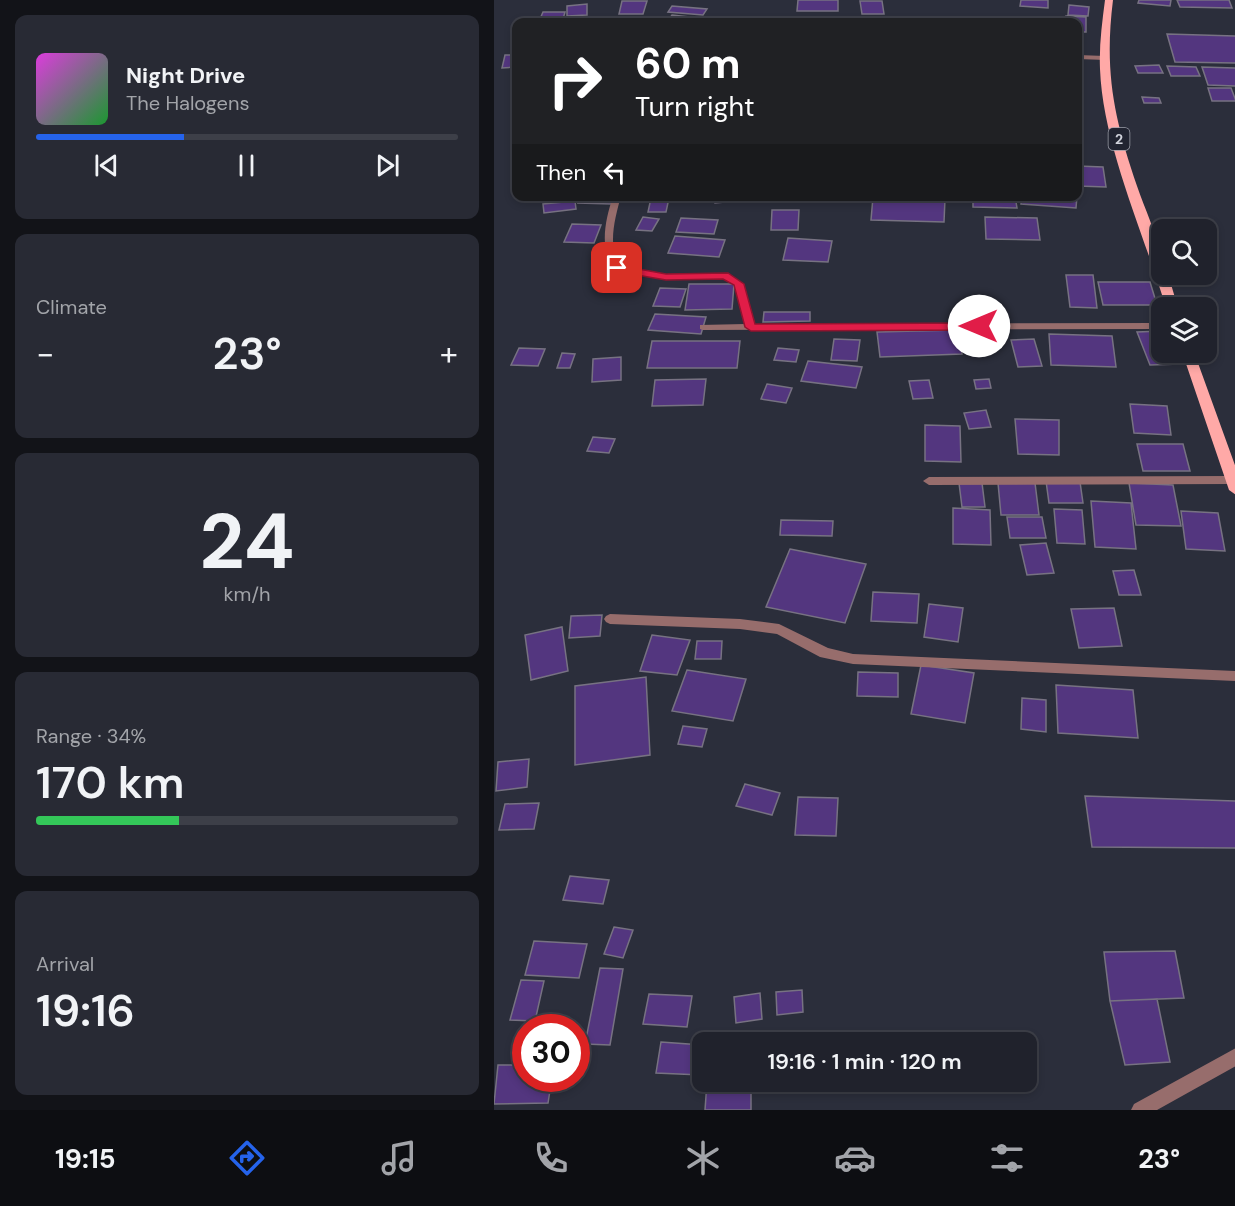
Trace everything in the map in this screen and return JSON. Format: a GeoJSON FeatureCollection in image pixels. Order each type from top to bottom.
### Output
{"type":"FeatureCollection","features":[{"type":"Feature","properties":{"kind":"main road","name":"2"},"geometry":{"type":"LineString","coordinates":[[1109,0],[1105,58],[1106,91],[1151,239]]}},
{"type":"Feature","properties":{"kind":"main road"},"geometry":{"type":"LineString","coordinates":[[1192,363],[1234,485]]}},
{"type":"Feature","properties":{"kind":"street"},"geometry":{"type":"LineString","coordinates":[[1082,57],[1105,58]]}},
{"type":"Feature","properties":{"kind":"street"},"geometry":{"type":"LineString","coordinates":[[616,201],[611,216],[610,248],[612,263],[617,268],[666,277],[725,275],[739,284],[751,327]]}},
{"type":"Feature","properties":{"kind":"street"},"geometry":{"type":"LineString","coordinates":[[703,327],[1151,326]]}},
{"type":"Feature","properties":{"kind":"street"},"geometry":{"type":"LineString","coordinates":[[929,481],[1234,485]]}},
{"type":"Feature","properties":{"kind":"street"},"geometry":{"type":"LineString","coordinates":[[610,619],[740,624],[779,629],[825,653],[853,659],[1235,676]]}},
{"type":"Feature","properties":{"kind":"street"},"geometry":{"type":"LineString","coordinates":[[1140,1110],[1235,1056]]}},
{"type":"Feature","properties":{"kind":"building"},"geometry":{"type":"Polygon","coordinates":[[[798,0],[838,0],[838,11],[797,11],[798,0]]]}},
{"type":"Feature","properties":{"kind":"building"},"geometry":{"type":"Polygon","coordinates":[[[1021,0],[1048,0],[1048,8],[1020,6],[1021,0]]]}},
{"type":"Feature","properties":{"kind":"building"},"geometry":{"type":"Polygon","coordinates":[[[1139,0],[1171,0],[1170,6],[1138,3],[1139,0]]]}},
{"type":"Feature","properties":{"kind":"building"},"geometry":{"type":"Polygon","coordinates":[[[1177,0],[1229,0],[1232,8],[1180,7],[1177,0]]]}},
{"type":"Feature","properties":{"kind":"building"},"geometry":{"type":"Polygon","coordinates":[[[622,1],[647,1],[643,14],[619,14],[622,1]]]}},
{"type":"Feature","properties":{"kind":"building"},"geometry":{"type":"Polygon","coordinates":[[[860,1],[882,1],[884,14],[862,14],[860,1]]]}},
{"type":"Feature","properties":{"kind":"building"},"geometry":{"type":"Polygon","coordinates":[[[587,4],[587,15],[567,16],[567,6],[587,4]]]}},
{"type":"Feature","properties":{"kind":"building"},"geometry":{"type":"Polygon","coordinates":[[[1069,5],[1089,7],[1088,16],[1068,15],[1069,5]]]}},
{"type":"Feature","properties":{"kind":"building"},"geometry":{"type":"Polygon","coordinates":[[[672,6],[707,9],[703,15],[668,12],[672,6]]]}},
{"type":"Feature","properties":{"kind":"building"},"geometry":{"type":"Polygon","coordinates":[[[543,12],[565,12],[563,18],[540,18],[543,12]]]}},
{"type":"Feature","properties":{"kind":"building"},"geometry":{"type":"Polygon","coordinates":[[[672,15],[700,18],[670,18],[672,15]]]}},
{"type":"Feature","properties":{"kind":"building"},"geometry":{"type":"Polygon","coordinates":[[[1066,16],[1086,17],[1086,32],[1082,32],[1082,18],[1066,18],[1066,16]]]}},
{"type":"Feature","properties":{"kind":"building"},"geometry":{"type":"Polygon","coordinates":[[[1167,34],[1236,36],[1236,63],[1175,62],[1167,34]]]}},
{"type":"Feature","properties":{"kind":"building"},"geometry":{"type":"Polygon","coordinates":[[[505,55],[512,55],[512,67],[502,68],[505,55]]]}},
{"type":"Feature","properties":{"kind":"building"},"geometry":{"type":"Polygon","coordinates":[[[1159,65],[1163,73],[1138,73],[1135,66],[1159,65]]]}},
{"type":"Feature","properties":{"kind":"building"},"geometry":{"type":"Polygon","coordinates":[[[1167,66],[1196,67],[1200,76],[1171,76],[1167,66]]]}},
{"type":"Feature","properties":{"kind":"building"},"geometry":{"type":"Polygon","coordinates":[[[1202,67],[1236,68],[1236,86],[1208,85],[1202,67]]]}},
{"type":"Feature","properties":{"kind":"building"},"geometry":{"type":"Polygon","coordinates":[[[1208,88],[1231,88],[1236,101],[1212,101],[1208,88]]]}},
{"type":"Feature","properties":{"kind":"building"},"geometry":{"type":"Polygon","coordinates":[[[1142,97],[1159,98],[1161,103],[1144,103],[1142,97]]]}},
{"type":"Feature","properties":{"kind":"building"},"geometry":{"type":"Polygon","coordinates":[[[1082,166],[1103,167],[1106,187],[1082,186],[1082,166]]]}},
{"type":"Feature","properties":{"kind":"building"},"geometry":{"type":"Polygon","coordinates":[[[575,201],[576,209],[544,213],[543,204],[575,201]]]}},
{"type":"Feature","properties":{"kind":"building"},"geometry":{"type":"Polygon","coordinates":[[[579,201],[612,201],[611,204],[578,203],[579,201]]]}},
{"type":"Feature","properties":{"kind":"building"},"geometry":{"type":"Polygon","coordinates":[[[650,201],[668,201],[666,212],[648,212],[650,201]]]}},
{"type":"Feature","properties":{"kind":"building"},"geometry":{"type":"Polygon","coordinates":[[[873,201],[945,201],[944,222],[871,220],[873,201]]]}},
{"type":"Feature","properties":{"kind":"building"},"geometry":{"type":"Polygon","coordinates":[[[973,201],[1016,201],[1017,208],[973,207],[973,201]]]}},
{"type":"Feature","properties":{"kind":"building"},"geometry":{"type":"Polygon","coordinates":[[[1021,201],[1077,201],[1076,208],[1021,204],[1021,201]]]}},
{"type":"Feature","properties":{"kind":"building"},"geometry":{"type":"Polygon","coordinates":[[[772,210],[799,210],[798,230],[771,230],[772,210]]]}},
{"type":"Feature","properties":{"kind":"building"},"geometry":{"type":"Polygon","coordinates":[[[643,217],[659,219],[652,231],[636,230],[643,217]]]}},
{"type":"Feature","properties":{"kind":"building"},"geometry":{"type":"Polygon","coordinates":[[[985,217],[1037,218],[1040,240],[986,239],[985,217]]]}},
{"type":"Feature","properties":{"kind":"building"},"geometry":{"type":"Polygon","coordinates":[[[681,218],[718,220],[714,234],[676,232],[681,218]]]}},
{"type":"Feature","properties":{"kind":"building"},"geometry":{"type":"Polygon","coordinates":[[[572,224],[601,225],[594,243],[564,242],[572,224]]]}},
{"type":"Feature","properties":{"kind":"building"},"geometry":{"type":"Polygon","coordinates":[[[675,236],[725,240],[719,257],[668,253],[675,236]]]}},
{"type":"Feature","properties":{"kind":"building"},"geometry":{"type":"Polygon","coordinates":[[[788,238],[832,241],[828,262],[783,260],[788,238]]]}},
{"type":"Feature","properties":{"kind":"building"},"geometry":{"type":"Polygon","coordinates":[[[1066,275],[1093,275],[1097,308],[1070,307],[1066,275]]]}},
{"type":"Feature","properties":{"kind":"building"},"geometry":{"type":"Polygon","coordinates":[[[1098,282],[1150,282],[1155,297],[1151,297],[1151,305],[1103,305],[1098,282]]]}},
{"type":"Feature","properties":{"kind":"building"},"geometry":{"type":"Polygon","coordinates":[[[689,284],[734,284],[732,309],[685,310],[689,284]]]}},
{"type":"Feature","properties":{"kind":"building"},"geometry":{"type":"Polygon","coordinates":[[[660,288],[686,289],[680,307],[653,306],[660,288]]]}},
{"type":"Feature","properties":{"kind":"building"},"geometry":{"type":"Polygon","coordinates":[[[764,312],[810,312],[810,321],[763,322],[764,312]]]}},
{"type":"Feature","properties":{"kind":"building"},"geometry":{"type":"Polygon","coordinates":[[[655,314],[706,317],[701,334],[648,330],[655,314]]]}},
{"type":"Feature","properties":{"kind":"building"},"geometry":{"type":"Polygon","coordinates":[[[958,330],[962,354],[880,357],[877,332],[958,330]]]}},
{"type":"Feature","properties":{"kind":"building"},"geometry":{"type":"Polygon","coordinates":[[[1151,331],[1151,363],[1180,364],[1150,365],[1137,332],[1151,331]]]}},
{"type":"Feature","properties":{"kind":"building"},"geometry":{"type":"Polygon","coordinates":[[[1049,334],[1112,336],[1116,367],[1051,365],[1049,334]]]}},
{"type":"Feature","properties":{"kind":"building"},"geometry":{"type":"Polygon","coordinates":[[[834,339],[860,340],[857,361],[831,360],[834,339]]]}},
{"type":"Feature","properties":{"kind":"building"},"geometry":{"type":"Polygon","coordinates":[[[1034,339],[1042,366],[1018,367],[1011,340],[1034,339]]]}},
{"type":"Feature","properties":{"kind":"building"},"geometry":{"type":"Polygon","coordinates":[[[652,341],[740,341],[737,368],[647,368],[652,341]]]}},
{"type":"Feature","properties":{"kind":"building"},"geometry":{"type":"Polygon","coordinates":[[[519,348],[545,349],[538,366],[511,365],[519,348]]]}},
{"type":"Feature","properties":{"kind":"building"},"geometry":{"type":"Polygon","coordinates":[[[778,348],[799,350],[796,362],[774,360],[778,348]]]}},
{"type":"Feature","properties":{"kind":"building"},"geometry":{"type":"Polygon","coordinates":[[[562,353],[575,354],[570,368],[557,368],[562,353]]]}},
{"type":"Feature","properties":{"kind":"building"},"geometry":{"type":"Polygon","coordinates":[[[621,357],[621,380],[592,382],[593,359],[621,357]]]}},
{"type":"Feature","properties":{"kind":"building"},"geometry":{"type":"Polygon","coordinates":[[[808,361],[862,367],[856,388],[801,381],[808,361]]]}},
{"type":"Feature","properties":{"kind":"building"},"geometry":{"type":"Polygon","coordinates":[[[706,379],[703,405],[652,406],[655,380],[706,379]]]}},
{"type":"Feature","properties":{"kind":"building"},"geometry":{"type":"Polygon","coordinates":[[[989,379],[991,388],[976,389],[974,380],[989,379]]]}},
{"type":"Feature","properties":{"kind":"building"},"geometry":{"type":"Polygon","coordinates":[[[929,380],[933,398],[913,399],[909,381],[929,380]]]}},
{"type":"Feature","properties":{"kind":"building"},"geometry":{"type":"Polygon","coordinates":[[[767,384],[792,388],[786,403],[761,399],[767,384]]]}},
{"type":"Feature","properties":{"kind":"building"},"geometry":{"type":"Polygon","coordinates":[[[1130,404],[1167,406],[1171,435],[1134,433],[1130,404]]]}},
{"type":"Feature","properties":{"kind":"building"},"geometry":{"type":"Polygon","coordinates":[[[986,410],[991,427],[969,429],[964,413],[986,410]]]}},
{"type":"Feature","properties":{"kind":"building"},"geometry":{"type":"Polygon","coordinates":[[[1015,419],[1059,420],[1059,455],[1018,454],[1015,419]]]}},
{"type":"Feature","properties":{"kind":"building"},"geometry":{"type":"Polygon","coordinates":[[[925,425],[960,426],[961,462],[925,461],[925,425]]]}},
{"type":"Feature","properties":{"kind":"building"},"geometry":{"type":"Polygon","coordinates":[[[593,437],[615,439],[609,453],[587,451],[593,437]]]}},
{"type":"Feature","properties":{"kind":"building"},"geometry":{"type":"Polygon","coordinates":[[[1137,444],[1183,444],[1190,471],[1143,471],[1137,444]]]}},
{"type":"Feature","properties":{"kind":"building"},"geometry":{"type":"Polygon","coordinates":[[[1046,481],[1080,482],[1083,503],[1049,503],[1046,481]]]}},
{"type":"Feature","properties":{"kind":"building"},"geometry":{"type":"Polygon","coordinates":[[[959,483],[982,483],[985,507],[962,507],[959,483]]]}},
{"type":"Feature","properties":{"kind":"building"},"geometry":{"type":"Polygon","coordinates":[[[998,483],[1035,483],[1039,515],[1001,515],[998,483]]]}},
{"type":"Feature","properties":{"kind":"building"},"geometry":{"type":"Polygon","coordinates":[[[1129,483],[1173,485],[1181,526],[1136,525],[1129,483]]]}},
{"type":"Feature","properties":{"kind":"building"},"geometry":{"type":"Polygon","coordinates":[[[1091,501],[1131,503],[1136,549],[1095,547],[1091,501]]]}},
{"type":"Feature","properties":{"kind":"building"},"geometry":{"type":"Polygon","coordinates":[[[953,508],[990,510],[991,545],[953,544],[953,508]]]}},
{"type":"Feature","properties":{"kind":"building"},"geometry":{"type":"Polygon","coordinates":[[[1054,509],[1082,510],[1085,544],[1057,543],[1054,509]]]}},
{"type":"Feature","properties":{"kind":"building"},"geometry":{"type":"Polygon","coordinates":[[[1181,511],[1218,513],[1225,551],[1186,549],[1181,511]]]}},
{"type":"Feature","properties":{"kind":"building"},"geometry":{"type":"Polygon","coordinates":[[[1007,517],[1042,517],[1046,538],[1010,538],[1007,517]]]}},
{"type":"Feature","properties":{"kind":"building"},"geometry":{"type":"Polygon","coordinates":[[[781,520],[833,521],[832,536],[780,535],[781,520]]]}},
{"type":"Feature","properties":{"kind":"building"},"geometry":{"type":"Polygon","coordinates":[[[1046,543],[1054,573],[1027,575],[1020,545],[1046,543]]]}},
{"type":"Feature","properties":{"kind":"building"},"geometry":{"type":"Polygon","coordinates":[[[790,549],[866,564],[845,623],[766,607],[790,549]]]}},
{"type":"Feature","properties":{"kind":"building"},"geometry":{"type":"Polygon","coordinates":[[[1134,570],[1141,595],[1119,595],[1113,571],[1134,570]]]}},
{"type":"Feature","properties":{"kind":"building"},"geometry":{"type":"Polygon","coordinates":[[[873,592],[919,594],[917,623],[871,621],[873,592]]]}},
{"type":"Feature","properties":{"kind":"building"},"geometry":{"type":"Polygon","coordinates":[[[929,604],[963,608],[958,642],[924,637],[929,604]]]}},
{"type":"Feature","properties":{"kind":"building"},"geometry":{"type":"Polygon","coordinates":[[[1114,608],[1122,646],[1079,648],[1071,609],[1114,608]]]}},
{"type":"Feature","properties":{"kind":"building"},"geometry":{"type":"Polygon","coordinates":[[[602,615],[600,636],[569,638],[571,616],[602,615]]]}},
{"type":"Feature","properties":{"kind":"building"},"geometry":{"type":"Polygon","coordinates":[[[562,627],[568,671],[531,680],[525,635],[562,627]]]}},
{"type":"Feature","properties":{"kind":"building"},"geometry":{"type":"Polygon","coordinates":[[[652,635],[690,640],[677,675],[640,671],[652,635]]]}},
{"type":"Feature","properties":{"kind":"building"},"geometry":{"type":"Polygon","coordinates":[[[697,641],[722,641],[721,659],[695,659],[697,641]]]}},
{"type":"Feature","properties":{"kind":"building"},"geometry":{"type":"Polygon","coordinates":[[[921,665],[974,673],[965,723],[911,714],[921,665]]]}},
{"type":"Feature","properties":{"kind":"building"},"geometry":{"type":"Polygon","coordinates":[[[687,670],[746,679],[733,721],[672,711],[687,670]]]}},
{"type":"Feature","properties":{"kind":"building"},"geometry":{"type":"Polygon","coordinates":[[[858,672],[898,673],[898,697],[857,696],[858,672]]]}},
{"type":"Feature","properties":{"kind":"building"},"geometry":{"type":"Polygon","coordinates":[[[646,677],[650,755],[575,765],[575,686],[646,677]]]}},
{"type":"Feature","properties":{"kind":"building"},"geometry":{"type":"Polygon","coordinates":[[[1056,685],[1133,690],[1138,738],[1058,733],[1056,685]]]}},
{"type":"Feature","properties":{"kind":"building"},"geometry":{"type":"Polygon","coordinates":[[[1022,698],[1046,700],[1046,732],[1021,729],[1022,698]]]}},
{"type":"Feature","properties":{"kind":"building"},"geometry":{"type":"Polygon","coordinates":[[[683,726],[707,729],[702,747],[678,744],[683,726]]]}},
{"type":"Feature","properties":{"kind":"building"},"geometry":{"type":"Polygon","coordinates":[[[529,759],[527,787],[496,791],[498,762],[529,759]]]}},
{"type":"Feature","properties":{"kind":"building"},"geometry":{"type":"Polygon","coordinates":[[[745,784],[780,793],[772,815],[736,806],[745,784]]]}},
{"type":"Feature","properties":{"kind":"building"},"geometry":{"type":"Polygon","coordinates":[[[1085,796],[1236,801],[1236,848],[1092,847],[1085,796]]]}},
{"type":"Feature","properties":{"kind":"building"},"geometry":{"type":"Polygon","coordinates":[[[798,797],[838,798],[836,836],[795,835],[798,797]]]}},
{"type":"Feature","properties":{"kind":"building"},"geometry":{"type":"Polygon","coordinates":[[[539,803],[534,829],[499,830],[505,804],[539,803]]]}},
{"type":"Feature","properties":{"kind":"building"},"geometry":{"type":"Polygon","coordinates":[[[570,876],[609,880],[603,904],[563,900],[570,876]]]}},
{"type":"Feature","properties":{"kind":"building"},"geometry":{"type":"Polygon","coordinates":[[[614,927],[633,930],[623,958],[604,954],[614,927]]]}},
{"type":"Feature","properties":{"kind":"building"},"geometry":{"type":"Polygon","coordinates":[[[534,941],[587,944],[579,978],[525,975],[534,941]]]}},
{"type":"Feature","properties":{"kind":"building"},"geometry":{"type":"Polygon","coordinates":[[[1175,951],[1184,998],[1110,1001],[1104,952],[1175,951]]]}},
{"type":"Feature","properties":{"kind":"building"},"geometry":{"type":"Polygon","coordinates":[[[600,968],[623,969],[610,1045],[590,1044],[590,1019],[600,968]]]}},
{"type":"Feature","properties":{"kind":"building"},"geometry":{"type":"Polygon","coordinates":[[[521,980],[544,981],[537,1014],[512,1014],[512,1020],[510,1020],[521,980]]]}},
{"type":"Feature","properties":{"kind":"building"},"geometry":{"type":"Polygon","coordinates":[[[802,990],[803,1012],[777,1015],[776,992],[802,990]]]}},
{"type":"Feature","properties":{"kind":"building"},"geometry":{"type":"Polygon","coordinates":[[[760,993],[762,1019],[736,1023],[734,997],[760,993]]]}},
{"type":"Feature","properties":{"kind":"building"},"geometry":{"type":"Polygon","coordinates":[[[649,994],[692,996],[687,1027],[643,1024],[649,994]]]}},
{"type":"Feature","properties":{"kind":"building"},"geometry":{"type":"Polygon","coordinates":[[[1157,999],[1170,1062],[1125,1065],[1110,1001],[1157,999]]]}},
{"type":"Feature","properties":{"kind":"building"},"geometry":{"type":"Polygon","coordinates":[[[661,1042],[692,1044],[692,1075],[656,1073],[661,1042]]]}},
{"type":"Feature","properties":{"kind":"building"},"geometry":{"type":"Polygon","coordinates":[[[498,1065],[512,1065],[512,1092],[550,1092],[548,1103],[494,1104],[498,1065]]]}},
{"type":"Feature","properties":{"kind":"building"},"geometry":{"type":"Polygon","coordinates":[[[706,1092],[751,1092],[751,1110],[705,1110],[706,1092]]]}},
{"type":"Feature","properties":{"kind":"route"},"geometry":{"type":"LineString","coordinates":[[617,268],[631,273],[666,277],[725,275],[739,284],[751,327],[979,326]]}}]}
